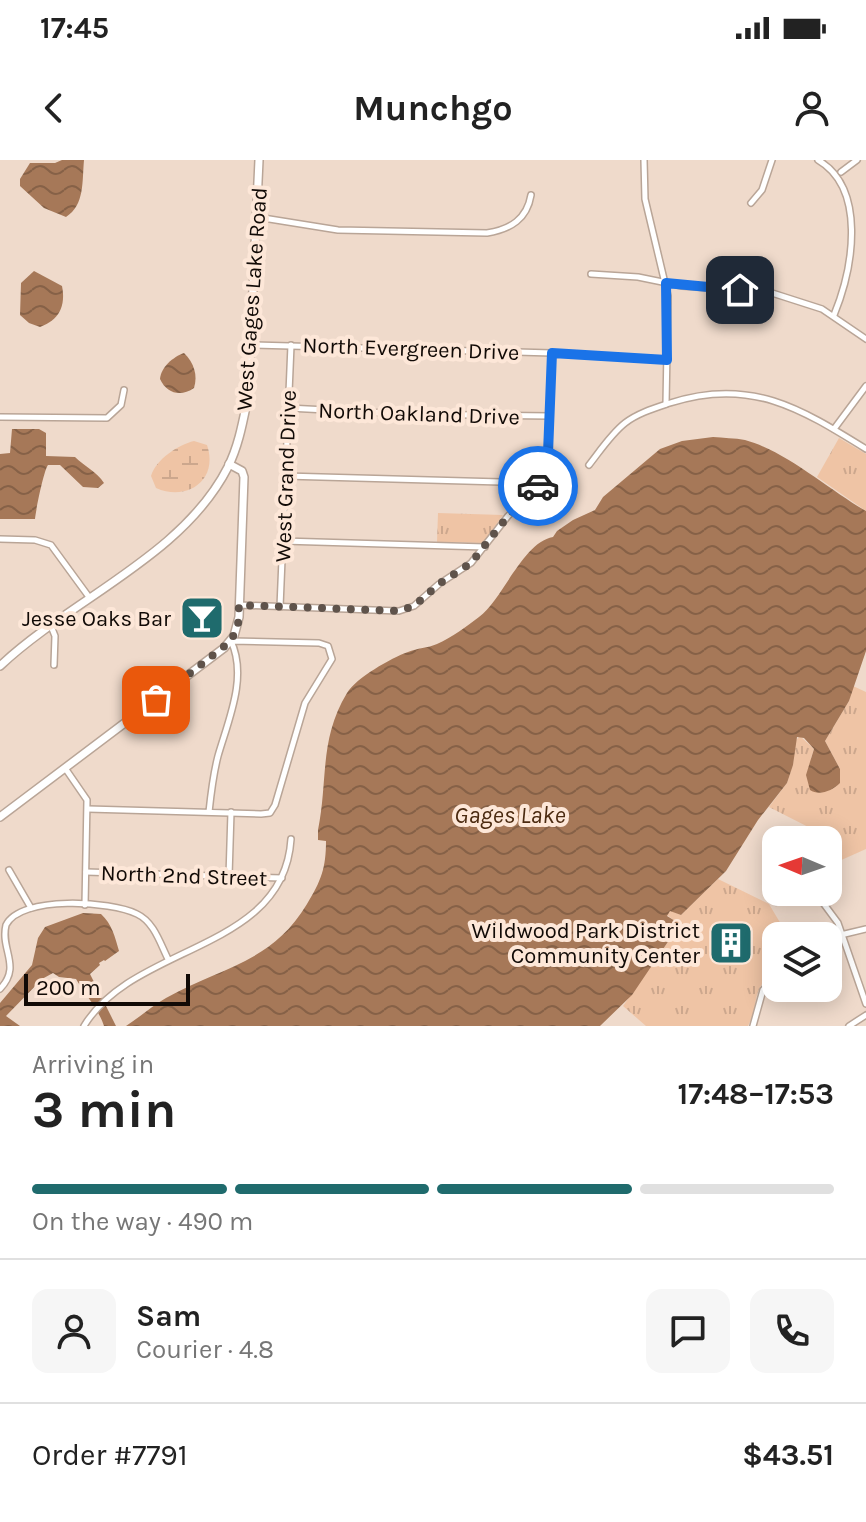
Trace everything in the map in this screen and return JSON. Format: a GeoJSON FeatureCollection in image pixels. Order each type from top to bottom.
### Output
{"type":"FeatureCollection","features":[{"type":"Feature","properties":{"kind":"street","name":"West Gages Lake Road"},"geometry":{"type":"LineString","coordinates":[[0,666],[184,526],[209,499],[229,464],[241,432],[248,397],[259,160]]}},
{"type":"Feature","properties":{"kind":"street"},"geometry":{"type":"LineString","coordinates":[[644,160],[645,199],[666,283],[666,404]]}},
{"type":"Feature","properties":{"kind":"street"},"geometry":{"type":"LineString","coordinates":[[751,203],[762,190],[772,160]]}},
{"type":"Feature","properties":{"kind":"street"},"geometry":{"type":"LineString","coordinates":[[818,160],[841,172],[855,199],[857,232],[854,255],[834,315]]}},
{"type":"Feature","properties":{"kind":"street"},"geometry":{"type":"LineString","coordinates":[[841,172],[857,160]]}},
{"type":"Feature","properties":{"kind":"street"},"geometry":{"type":"LineString","coordinates":[[257,217],[338,230],[487,233],[499,231],[520,219],[528,210],[531,195]]}},
{"type":"Feature","properties":{"kind":"street"},"geometry":{"type":"LineString","coordinates":[[591,274],[769,292],[834,315],[866,339]]}},
{"type":"Feature","properties":{"kind":"street","name":"North Evergreen Drive"},"geometry":{"type":"LineString","coordinates":[[251,345],[552,353],[667,360]]}},
{"type":"Feature","properties":{"kind":"street","name":"West Grand Drive"},"geometry":{"type":"LineString","coordinates":[[280,607],[291,345]]}},
{"type":"Feature","properties":{"kind":"street"},"geometry":{"type":"LineString","coordinates":[[239,605],[399,611],[415,605],[471,563],[508,516],[547,478],[552,353]]}},
{"type":"Feature","properties":{"kind":"street"},"geometry":{"type":"LineString","coordinates":[[834,429],[866,386]]}},
{"type":"Feature","properties":{"kind":"street"},"geometry":{"type":"LineString","coordinates":[[0,417],[107,418],[121,405],[124,390]]}},
{"type":"Feature","properties":{"kind":"street"},"geometry":{"type":"LineString","coordinates":[[589,465],[621,426],[666,404],[712,394],[764,397],[797,408],[866,449]]}},
{"type":"Feature","properties":{"kind":"street","name":"North Oakland Drive"},"geometry":{"type":"LineString","coordinates":[[288,408],[404,414],[550,416]]}},
{"type":"Feature","properties":{"kind":"street"},"geometry":{"type":"LineString","coordinates":[[0,817],[231,641],[238,625],[244,477],[242,471],[229,464]]}},
{"type":"Feature","properties":{"kind":"street"},"geometry":{"type":"LineString","coordinates":[[285,476],[541,483]]}},
{"type":"Feature","properties":{"kind":"street"},"geometry":{"type":"LineString","coordinates":[[0,539],[35,540],[51,545],[89,597]]}},
{"type":"Feature","properties":{"kind":"street"},"geometry":{"type":"LineString","coordinates":[[283,541],[485,547]]}},
{"type":"Feature","properties":{"kind":"street"},"geometry":{"type":"LineString","coordinates":[[51,626],[55,636],[54,665]]}},
{"type":"Feature","properties":{"kind":"street"},"geometry":{"type":"LineString","coordinates":[[88,809],[270,813],[311,690],[332,659],[330,649],[319,643],[231,641]]}},
{"type":"Feature","properties":{"kind":"street"},"geometry":{"type":"LineString","coordinates":[[209,812],[214,772],[235,700],[237,659],[231,641]]}},
{"type":"Feature","properties":{"kind":"street"},"geometry":{"type":"LineString","coordinates":[[65,768],[84,793],[88,809],[85,905]]}},
{"type":"Feature","properties":{"kind":"street"},"geometry":{"type":"LineString","coordinates":[[229,876],[231,812]]}},
{"type":"Feature","properties":{"kind":"street"},"geometry":{"type":"LineString","coordinates":[[84,1026],[92,1012],[109,999],[168,959],[234,927],[269,900],[282,878],[291,839]]}},
{"type":"Feature","properties":{"kind":"street"},"geometry":{"type":"LineString","coordinates":[[9,870],[31,908]]}},
{"type":"Feature","properties":{"kind":"street","name":"North 2nd Street"},"geometry":{"type":"LineString","coordinates":[[86,872],[282,878]]}},
{"type":"Feature","properties":{"kind":"street"},"geometry":{"type":"LineString","coordinates":[[0,989],[9,979],[10,969],[3,938],[5,927],[10,919],[31,908],[51,904],[112,907],[136,913],[152,927],[168,959]]}},
{"type":"Feature","properties":{"kind":"street"},"geometry":{"type":"LineString","coordinates":[[825,906],[843,933],[866,1004]]}},
{"type":"Feature","properties":{"kind":"street"},"geometry":{"type":"LineString","coordinates":[[843,933],[866,929]]}},
{"type":"Feature","properties":{"kind":"street"},"geometry":{"type":"LineString","coordinates":[[753,1026],[762,994]]}},
{"type":"Feature","properties":{"kind":"street"},"geometry":{"type":"LineString","coordinates":[[849,1026],[866,1015]]}},
{"type":"Feature","properties":{"kind":"green space"},"geometry":{"type":"Polygon","coordinates":[[[839,438],[866,454],[866,511],[817,477],[839,438]]]}},
{"type":"Feature","properties":{"kind":"green space"},"geometry":{"type":"Polygon","coordinates":[[[194,441],[207,445],[210,457],[204,478],[189,490],[168,492],[156,488],[151,476],[158,464],[175,449],[194,441]]]}},
{"type":"Feature","properties":{"kind":"green space"},"geometry":{"type":"Polygon","coordinates":[[[438,513],[503,515],[483,543],[437,542],[438,513]]]}},
{"type":"Feature","properties":{"kind":"green space"},"geometry":{"type":"Polygon","coordinates":[[[853,686],[866,692],[866,849],[842,860],[842,826],[806,826],[769,807],[787,783],[795,741],[800,736],[814,749],[811,758],[840,783],[840,769],[825,741],[849,701],[853,686]]]}},
{"type":"Feature","properties":{"kind":"green space"},"geometry":{"type":"Polygon","coordinates":[[[718,879],[762,901],[762,906],[770,906],[780,922],[762,922],[762,984],[748,1026],[646,1026],[623,1006],[680,925],[667,915],[670,910],[681,915],[718,879]]]}},
{"type":"Feature","properties":{"kind":"water"},"geometry":{"type":"Polygon","coordinates":[[[84,160],[80,199],[66,217],[44,208],[20,186],[20,179],[30,163],[84,160]]]}},
{"type":"Feature","properties":{"kind":"water"},"geometry":{"type":"Polygon","coordinates":[[[34,271],[62,286],[63,293],[60,311],[40,327],[20,315],[21,283],[34,271]]]}},
{"type":"Feature","properties":{"kind":"water"},"geometry":{"type":"Polygon","coordinates":[[[184,353],[194,369],[194,388],[175,392],[166,388],[160,379],[168,363],[184,353]]]}},
{"type":"Feature","properties":{"kind":"water"},"geometry":{"type":"Polygon","coordinates":[[[12,429],[39,429],[46,433],[46,456],[75,457],[104,483],[98,488],[83,487],[60,465],[48,465],[35,519],[0,519],[0,454],[10,453],[12,429]]]}},
{"type":"Feature","properties":{"kind":"water","name":"Gages Lake"},"geometry":{"type":"Polygon","coordinates":[[[713,437],[745,440],[760,445],[866,511],[866,651],[849,701],[825,741],[840,769],[840,783],[825,792],[810,790],[806,775],[814,749],[804,738],[797,737],[787,783],[758,820],[726,871],[681,915],[670,911],[667,916],[680,924],[632,995],[600,1026],[126,1026],[166,998],[261,952],[293,924],[307,904],[324,867],[326,841],[318,840],[318,830],[328,744],[338,710],[352,687],[384,664],[411,651],[434,645],[479,617],[532,549],[573,520],[595,510],[603,497],[660,449],[682,441],[713,437]]]}},
{"type":"Feature","properties":{"kind":"water"},"geometry":{"type":"Polygon","coordinates":[[[83,913],[101,914],[105,918],[119,951],[99,963],[90,974],[116,1026],[104,1026],[76,979],[53,973],[42,979],[6,1016],[20,1026],[0,1026],[0,1003],[32,965],[38,938],[45,927],[83,913]]]}},
{"type":"Feature","properties":{"kind":"way so far"},"geometry":{"type":"LineString","coordinates":[[156,700],[231,641],[238,625],[239,605],[399,611],[414,606],[427,593],[471,563],[508,516],[538,486]]}},
{"type":"Feature","properties":{"kind":"place","name":"Jesse Oaks Bar"},"geometry":{"type":"Point","coordinates":[202,618]}},
{"type":"Feature","properties":{"kind":"place","name":"Wildwood Park District Community Center"},"geometry":{"type":"Point","coordinates":[731,943]}},
{"type":"Feature","properties":{"kind":"route"},"geometry":{"type":"LineString","coordinates":[[538,486],[547,478],[552,353],[667,360],[666,283],[740,290]]}}]}
